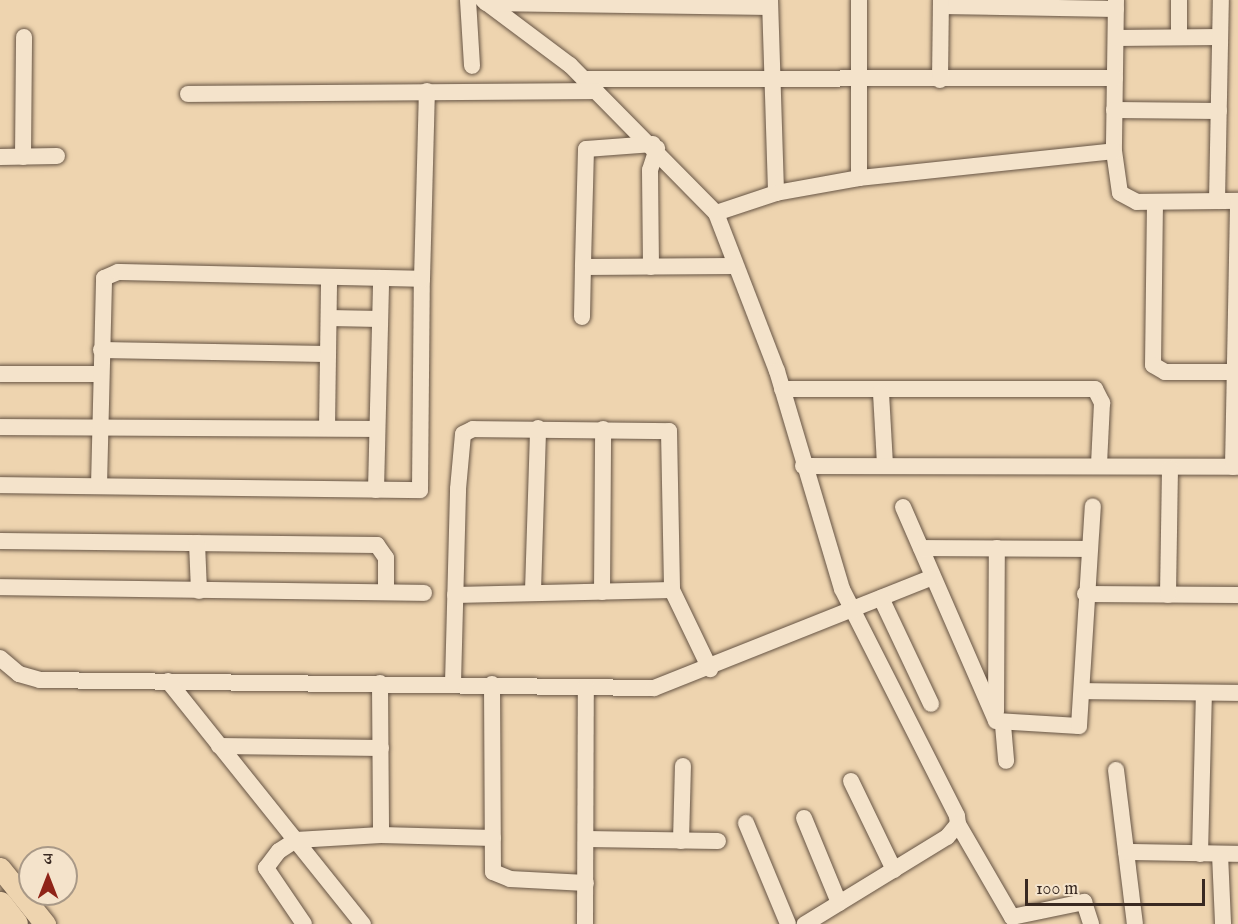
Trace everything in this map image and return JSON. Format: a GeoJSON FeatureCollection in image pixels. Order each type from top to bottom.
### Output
{"type":"FeatureCollection","features":[{"type":"Feature","properties":{"kind":"highway"},"geometry":{"type":"LineString","coordinates":[[0,905],[15,924]]}},
{"type":"Feature","properties":{"kind":"main road"},"geometry":{"type":"LineString","coordinates":[[0,868],[45,924]]}},
{"type":"Feature","properties":{"kind":"street"},"geometry":{"type":"LineString","coordinates":[[468,0],[472,66]]}},
{"type":"Feature","properties":{"kind":"street"},"geometry":{"type":"LineString","coordinates":[[859,0],[859,178]]}},
{"type":"Feature","properties":{"kind":"street"},"geometry":{"type":"LineString","coordinates":[[1179,0],[1179,37]]}},
{"type":"Feature","properties":{"kind":"street"},"geometry":{"type":"LineString","coordinates":[[1217,201],[1221,0]]}},
{"type":"Feature","properties":{"kind":"street"},"geometry":{"type":"LineString","coordinates":[[481,1],[770,3],[776,193]]}},
{"type":"Feature","properties":{"kind":"street"},"geometry":{"type":"LineString","coordinates":[[481,1],[584,79],[655,146],[716,213],[782,390],[802,466],[850,610],[958,824],[1012,917],[1047,919],[1084,902],[1091,924]]}},
{"type":"Feature","properties":{"kind":"street"},"geometry":{"type":"LineString","coordinates":[[802,466],[1099,464],[1170,468],[1236,467],[1238,201],[1155,202],[1124,198],[1114,151],[1116,5],[941,3],[940,80]]}},
{"type":"Feature","properties":{"kind":"street"},"geometry":{"type":"LineString","coordinates":[[23,157],[24,37]]}},
{"type":"Feature","properties":{"kind":"street"},"geometry":{"type":"LineString","coordinates":[[1116,38],[1220,37]]}},
{"type":"Feature","properties":{"kind":"street"},"geometry":{"type":"LineString","coordinates":[[584,79],[858,81],[1115,78]]}},
{"type":"Feature","properties":{"kind":"street"},"geometry":{"type":"LineString","coordinates":[[0,485],[420,490],[427,92]]}},
{"type":"Feature","properties":{"kind":"street"},"geometry":{"type":"LineString","coordinates":[[188,94],[596,92]]}},
{"type":"Feature","properties":{"kind":"street"},"geometry":{"type":"LineString","coordinates":[[1114,110],[1219,111]]}},
{"type":"Feature","properties":{"kind":"street"},"geometry":{"type":"LineString","coordinates":[[582,316],[586,149],[655,146]]}},
{"type":"Feature","properties":{"kind":"street"},"geometry":{"type":"LineString","coordinates":[[651,267],[650,170],[655,146]]}},
{"type":"Feature","properties":{"kind":"street"},"geometry":{"type":"LineString","coordinates":[[716,213],[776,193],[859,178],[1114,151]]}},
{"type":"Feature","properties":{"kind":"street"},"geometry":{"type":"LineString","coordinates":[[0,157],[57,156]]}},
{"type":"Feature","properties":{"kind":"street"},"geometry":{"type":"LineString","coordinates":[[1155,202],[1153,365],[1165,372],[1236,372]]}},
{"type":"Feature","properties":{"kind":"street"},"geometry":{"type":"LineString","coordinates":[[584,267],[735,266]]}},
{"type":"Feature","properties":{"kind":"street"},"geometry":{"type":"LineString","coordinates":[[99,486],[102,284],[109,274],[422,279]]}},
{"type":"Feature","properties":{"kind":"street"},"geometry":{"type":"LineString","coordinates":[[327,428],[326,354],[329,278]]}},
{"type":"Feature","properties":{"kind":"street"},"geometry":{"type":"LineString","coordinates":[[376,490],[381,278]]}},
{"type":"Feature","properties":{"kind":"street"},"geometry":{"type":"LineString","coordinates":[[329,318],[380,319]]}},
{"type":"Feature","properties":{"kind":"street"},"geometry":{"type":"LineString","coordinates":[[101,350],[326,354]]}},
{"type":"Feature","properties":{"kind":"street"},"geometry":{"type":"LineString","coordinates":[[0,374],[101,374]]}},
{"type":"Feature","properties":{"kind":"street"},"geometry":{"type":"LineString","coordinates":[[782,390],[881,393],[1095,389],[1102,396],[1099,464]]}},
{"type":"Feature","properties":{"kind":"street"},"geometry":{"type":"LineString","coordinates":[[881,393],[885,464]]}},
{"type":"Feature","properties":{"kind":"street"},"geometry":{"type":"LineString","coordinates":[[0,427],[100,424],[377,429]]}},
{"type":"Feature","properties":{"kind":"street"},"geometry":{"type":"LineString","coordinates":[[533,591],[538,428]]}},
{"type":"Feature","properties":{"kind":"street"},"geometry":{"type":"LineString","coordinates":[[453,683],[463,434],[473,429],[666,430],[672,435],[672,590],[710,669]]}},
{"type":"Feature","properties":{"kind":"street"},"geometry":{"type":"LineString","coordinates":[[602,592],[603,429]]}},
{"type":"Feature","properties":{"kind":"street"},"geometry":{"type":"LineString","coordinates":[[1168,595],[1170,468]]}},
{"type":"Feature","properties":{"kind":"street"},"geometry":{"type":"LineString","coordinates":[[1000,723],[1079,726],[1085,594],[1093,506]]}},
{"type":"Feature","properties":{"kind":"street"},"geometry":{"type":"LineString","coordinates":[[903,507],[1000,723]]}},
{"type":"Feature","properties":{"kind":"street"},"geometry":{"type":"LineString","coordinates":[[0,541],[377,545],[386,558],[386,592]]}},
{"type":"Feature","properties":{"kind":"street"},"geometry":{"type":"LineString","coordinates":[[197,543],[199,591]]}},
{"type":"Feature","properties":{"kind":"street"},"geometry":{"type":"LineString","coordinates":[[921,548],[1089,549]]}},
{"type":"Feature","properties":{"kind":"street"},"geometry":{"type":"LineString","coordinates":[[997,548],[1000,723],[1006,761]]}},
{"type":"Feature","properties":{"kind":"street"},"geometry":{"type":"LineString","coordinates":[[0,658],[19,674],[40,680],[380,682],[654,688],[710,669],[933,577]]}},
{"type":"Feature","properties":{"kind":"street"},"geometry":{"type":"LineString","coordinates":[[0,587],[424,593]]}},
{"type":"Feature","properties":{"kind":"street"},"geometry":{"type":"LineString","coordinates":[[455,595],[533,591],[672,590]]}},
{"type":"Feature","properties":{"kind":"street"},"geometry":{"type":"LineString","coordinates":[[1085,594],[1238,595]]}},
{"type":"Feature","properties":{"kind":"street"},"geometry":{"type":"LineString","coordinates":[[881,598],[931,704]]}},
{"type":"Feature","properties":{"kind":"street"},"geometry":{"type":"LineString","coordinates":[[168,681],[363,924]]}},
{"type":"Feature","properties":{"kind":"street"},"geometry":{"type":"LineString","coordinates":[[380,682],[381,835]]}},
{"type":"Feature","properties":{"kind":"street"},"geometry":{"type":"LineString","coordinates":[[492,684],[493,838],[491,867],[497,875],[586,883]]}},
{"type":"Feature","properties":{"kind":"street"},"geometry":{"type":"LineString","coordinates":[[585,924],[586,687]]}},
{"type":"Feature","properties":{"kind":"street"},"geometry":{"type":"LineString","coordinates":[[1082,691],[1238,693]]}},
{"type":"Feature","properties":{"kind":"street"},"geometry":{"type":"LineString","coordinates":[[1200,854],[1204,693]]}},
{"type":"Feature","properties":{"kind":"street"},"geometry":{"type":"LineString","coordinates":[[219,746],[381,748]]}},
{"type":"Feature","properties":{"kind":"street"},"geometry":{"type":"LineString","coordinates":[[681,841],[683,766]]}},
{"type":"Feature","properties":{"kind":"street"},"geometry":{"type":"LineString","coordinates":[[1116,770],[1134,924]]}},
{"type":"Feature","properties":{"kind":"street"},"geometry":{"type":"LineString","coordinates":[[851,781],[894,870]]}},
{"type":"Feature","properties":{"kind":"street"},"geometry":{"type":"LineString","coordinates":[[804,818],[839,903]]}},
{"type":"Feature","properties":{"kind":"street"},"geometry":{"type":"LineString","coordinates":[[746,823],[788,924]]}},
{"type":"Feature","properties":{"kind":"street"},"geometry":{"type":"LineString","coordinates":[[805,924],[947,837],[958,824]]}},
{"type":"Feature","properties":{"kind":"street"},"geometry":{"type":"LineString","coordinates":[[304,924],[266,868],[270,859],[296,840],[381,835],[493,838]]}},
{"type":"Feature","properties":{"kind":"street"},"geometry":{"type":"LineString","coordinates":[[586,839],[718,841]]}},
{"type":"Feature","properties":{"kind":"street"},"geometry":{"type":"LineString","coordinates":[[1126,852],[1238,854]]}},
{"type":"Feature","properties":{"kind":"street"},"geometry":{"type":"LineString","coordinates":[[1220,854],[1223,924]]}}]}
